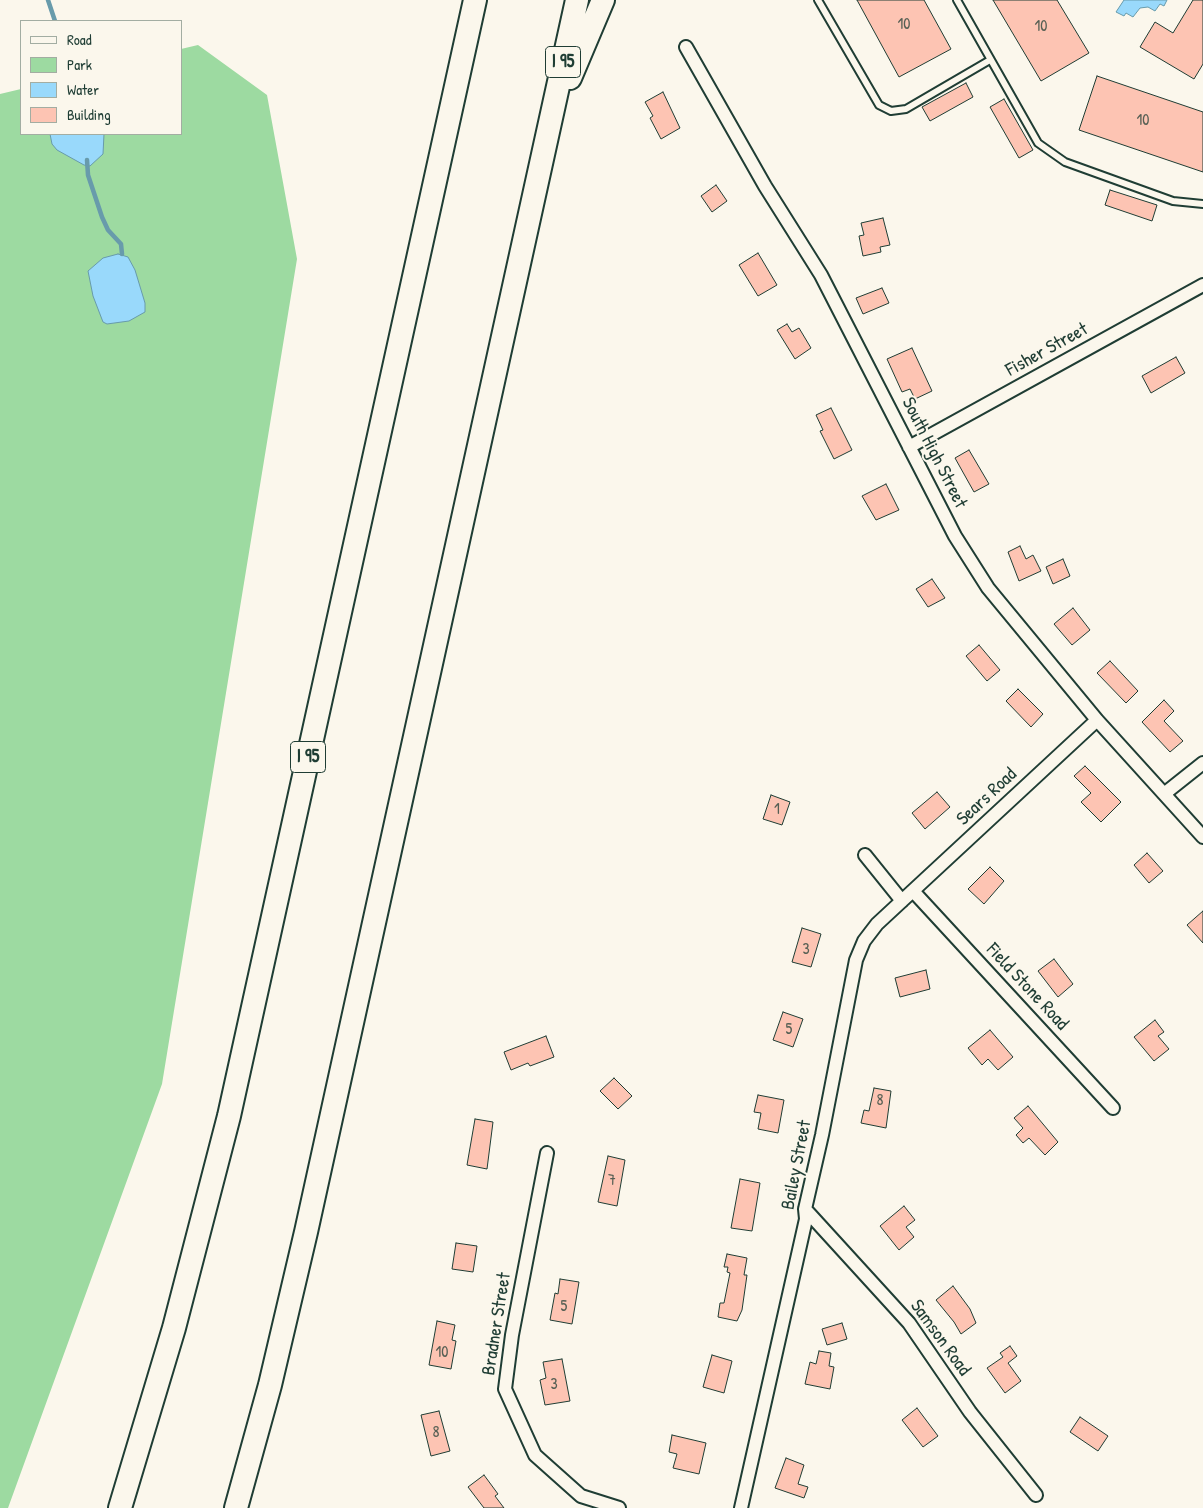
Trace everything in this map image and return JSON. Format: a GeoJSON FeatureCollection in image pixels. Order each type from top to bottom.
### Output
{"type":"FeatureCollection","features":[{"type":"Feature","properties":{"kind":"highway","name":"I 95"},"geometry":{"type":"LineString","coordinates":[[120,1508],[176,1319],[231,1107],[476,0]]}},
{"type":"Feature","properties":{"kind":"highway","name":"I 95"},"geometry":{"type":"LineString","coordinates":[[236,1508],[270,1385],[302,1249],[577,0]]}},
{"type":"Feature","properties":{"kind":"highway"},"geometry":{"type":"LineString","coordinates":[[550,124],[603,0]]}},
{"type":"Feature","properties":{"kind":"street","name":"South High Street"},"geometry":{"type":"LineString","coordinates":[[686,47],[765,186],[821,275],[862,351],[955,536],[988,588],[1097,720],[1203,836]]}},
{"type":"Feature","properties":{"kind":"street","name":"Fisher Street"},"geometry":{"type":"LineString","coordinates":[[910,447],[1203,285]]}},
{"type":"Feature","properties":{"kind":"street","name":"Sears Road"},"geometry":{"type":"LineString","coordinates":[[902,901],[1097,720]]}},
{"type":"Feature","properties":{"kind":"street"},"geometry":{"type":"LineString","coordinates":[[1164,794],[1203,763]]}},
{"type":"Feature","properties":{"kind":"street"},"geometry":{"type":"LineString","coordinates":[[865,855],[902,901]]}},
{"type":"Feature","properties":{"kind":"street","name":"Field Stone Road"},"geometry":{"type":"LineString","coordinates":[[913,891],[1112,1108]]}},
{"type":"Feature","properties":{"kind":"street","name":"Bailey Street"},"geometry":{"type":"LineString","coordinates":[[740,1508],[806,1219],[805,1209],[822,1136],[856,960],[864,941],[877,924],[902,901]]}},
{"type":"Feature","properties":{"kind":"street","name":"Bradner Street"},"geometry":{"type":"LineString","coordinates":[[547,1153],[512,1335],[505,1389],[535,1455],[581,1496],[619,1508]]}},
{"type":"Feature","properties":{"kind":"street","name":"Samson Road"},"geometry":{"type":"LineString","coordinates":[[805,1209],[909,1324],[970,1412],[1036,1496]]}},
{"type":"Feature","properties":{"kind":"lane"},"geometry":{"type":"LineString","coordinates":[[818,0],[879,105],[891,111],[906,109],[990,60]]}},
{"type":"Feature","properties":{"kind":"lane"},"geometry":{"type":"LineString","coordinates":[[957,0],[1038,143],[1065,162],[1173,201],[1203,204]]}},
{"type":"Feature","properties":{"kind":"green space"},"geometry":{"type":"Polygon","coordinates":[[[198,45],[267,95],[297,259],[162,1084],[8,1508],[0,1508],[0,94],[20,89],[20,135],[182,135],[182,49],[198,45]]]}},
{"type":"Feature","properties":{"kind":"water"},"geometry":{"type":"Polygon","coordinates":[[[1124,0],[1167,0],[1164,6],[1160,4],[1155,11],[1148,7],[1140,8],[1133,17],[1126,13],[1124,16],[1116,12],[1124,0]]]}},
{"type":"Feature","properties":{"kind":"water"},"geometry":{"type":"Polygon","coordinates":[[[50,135],[104,135],[103,154],[90,166],[84,165],[57,150],[52,144],[50,135]]]}},
{"type":"Feature","properties":{"kind":"water"},"geometry":{"type":"Polygon","coordinates":[[[118,254],[128,257],[135,270],[145,303],[145,312],[129,321],[107,324],[103,322],[93,296],[88,271],[103,258],[118,254]]]}},
{"type":"Feature","properties":{"kind":"building"},"geometry":{"type":"Polygon","coordinates":[[[857,0],[924,0],[951,49],[899,77],[857,0]]]}},
{"type":"Feature","properties":{"kind":"building"},"geometry":{"type":"Polygon","coordinates":[[[993,0],[1057,0],[1089,53],[1041,81],[993,0]]]}},
{"type":"Feature","properties":{"kind":"building"},"geometry":{"type":"Polygon","coordinates":[[[1193,0],[1203,0],[1203,64],[1194,79],[1140,47],[1155,22],[1173,33],[1193,0]]]}},
{"type":"Feature","properties":{"kind":"building"},"geometry":{"type":"Polygon","coordinates":[[[1097,76],[1203,112],[1203,172],[1079,130],[1097,76]]]}},
{"type":"Feature","properties":{"kind":"building"},"geometry":{"type":"Polygon","coordinates":[[[966,83],[973,97],[930,121],[922,107],[966,83]]]}},
{"type":"Feature","properties":{"kind":"building"},"geometry":{"type":"Polygon","coordinates":[[[663,92],[680,128],[661,139],[650,118],[653,116],[645,102],[663,92]]]}},
{"type":"Feature","properties":{"kind":"building"},"geometry":{"type":"Polygon","coordinates":[[[1004,99],[1033,150],[1019,158],[990,107],[1004,99]]]}},
{"type":"Feature","properties":{"kind":"building"},"geometry":{"type":"Polygon","coordinates":[[[716,185],[727,201],[712,212],[701,196],[716,185]]]}},
{"type":"Feature","properties":{"kind":"building"},"geometry":{"type":"Polygon","coordinates":[[[1110,190],[1157,205],[1152,221],[1105,205],[1110,190]]]}},
{"type":"Feature","properties":{"kind":"building"},"geometry":{"type":"Polygon","coordinates":[[[883,218],[890,245],[880,247],[881,252],[863,256],[859,236],[864,235],[861,223],[883,218]]]}},
{"type":"Feature","properties":{"kind":"building"},"geometry":{"type":"Polygon","coordinates":[[[758,253],[777,285],[758,296],[739,265],[758,253]]]}},
{"type":"Feature","properties":{"kind":"building"},"geometry":{"type":"Polygon","coordinates":[[[882,288],[889,303],[863,314],[856,298],[882,288]]]}},
{"type":"Feature","properties":{"kind":"building"},"geometry":{"type":"Polygon","coordinates":[[[787,324],[792,332],[799,328],[811,348],[795,359],[777,330],[787,324]]]}},
{"type":"Feature","properties":{"kind":"building"},"geometry":{"type":"Polygon","coordinates":[[[912,348],[932,391],[915,399],[910,389],[902,392],[887,359],[912,348]]]}},
{"type":"Feature","properties":{"kind":"building"},"geometry":{"type":"Polygon","coordinates":[[[1176,357],[1185,373],[1151,393],[1142,376],[1176,357]]]}},
{"type":"Feature","properties":{"kind":"building"},"geometry":{"type":"Polygon","coordinates":[[[831,408],[852,450],[834,459],[820,431],[823,430],[816,415],[831,408]]]}},
{"type":"Feature","properties":{"kind":"building"},"geometry":{"type":"Polygon","coordinates":[[[969,450],[989,484],[974,492],[955,458],[969,450]]]}},
{"type":"Feature","properties":{"kind":"building"},"geometry":{"type":"Polygon","coordinates":[[[886,484],[899,510],[876,520],[862,496],[886,484]]]}},
{"type":"Feature","properties":{"kind":"building"},"geometry":{"type":"Polygon","coordinates":[[[1020,546],[1026,559],[1033,555],[1041,571],[1019,581],[1008,552],[1020,546]]]}},
{"type":"Feature","properties":{"kind":"building"},"geometry":{"type":"Polygon","coordinates":[[[1063,559],[1070,576],[1053,584],[1046,567],[1063,559]]]}},
{"type":"Feature","properties":{"kind":"building"},"geometry":{"type":"Polygon","coordinates":[[[932,579],[945,598],[928,607],[916,589],[932,579]]]}},
{"type":"Feature","properties":{"kind":"building"},"geometry":{"type":"Polygon","coordinates":[[[1073,608],[1090,630],[1072,645],[1054,624],[1073,608]]]}},
{"type":"Feature","properties":{"kind":"building"},"geometry":{"type":"Polygon","coordinates":[[[979,645],[1000,670],[987,681],[966,656],[979,645]]]}},
{"type":"Feature","properties":{"kind":"building"},"geometry":{"type":"Polygon","coordinates":[[[1110,661],[1138,691],[1126,703],[1097,673],[1110,661]]]}},
{"type":"Feature","properties":{"kind":"building"},"geometry":{"type":"Polygon","coordinates":[[[1018,689],[1043,714],[1031,727],[1006,701],[1018,689]]]}},
{"type":"Feature","properties":{"kind":"building"},"geometry":{"type":"Polygon","coordinates":[[[1164,700],[1174,711],[1164,721],[1183,741],[1170,752],[1142,722],[1164,700]]]}},
{"type":"Feature","properties":{"kind":"building"},"geometry":{"type":"Polygon","coordinates":[[[1085,766],[1121,802],[1101,822],[1081,802],[1091,793],[1074,776],[1085,766]]]}},
{"type":"Feature","properties":{"kind":"building"},"geometry":{"type":"Polygon","coordinates":[[[937,792],[950,807],[925,829],[912,813],[937,792]]]}},
{"type":"Feature","properties":{"kind":"building"},"geometry":{"type":"Polygon","coordinates":[[[771,795],[790,802],[782,825],[763,819],[771,795]]]}},
{"type":"Feature","properties":{"kind":"building"},"geometry":{"type":"Polygon","coordinates":[[[1147,853],[1163,871],[1149,883],[1134,865],[1147,853]]]}},
{"type":"Feature","properties":{"kind":"building"},"geometry":{"type":"Polygon","coordinates":[[[990,867],[1004,881],[984,904],[968,889],[990,867]]]}},
{"type":"Feature","properties":{"kind":"building"},"geometry":{"type":"Polygon","coordinates":[[[1203,911],[1203,943],[1187,925],[1203,911]]]}},
{"type":"Feature","properties":{"kind":"building"},"geometry":{"type":"Polygon","coordinates":[[[802,928],[821,934],[811,967],[792,962],[802,928]]]}},
{"type":"Feature","properties":{"kind":"building"},"geometry":{"type":"Polygon","coordinates":[[[1054,959],[1073,984],[1058,997],[1038,971],[1054,959]]]}},
{"type":"Feature","properties":{"kind":"building"},"geometry":{"type":"Polygon","coordinates":[[[926,970],[930,989],[900,997],[895,978],[926,970]]]}},
{"type":"Feature","properties":{"kind":"building"},"geometry":{"type":"Polygon","coordinates":[[[783,1012],[803,1019],[793,1047],[773,1040],[783,1012]]]}},
{"type":"Feature","properties":{"kind":"building"},"geometry":{"type":"Polygon","coordinates":[[[1155,1020],[1164,1032],[1158,1036],[1169,1049],[1154,1061],[1134,1037],[1155,1020]]]}},
{"type":"Feature","properties":{"kind":"building"},"geometry":{"type":"Polygon","coordinates":[[[990,1030],[1013,1057],[998,1070],[988,1059],[982,1065],[968,1048],[990,1030]]]}},
{"type":"Feature","properties":{"kind":"building"},"geometry":{"type":"Polygon","coordinates":[[[546,1036],[554,1057],[530,1066],[528,1063],[511,1070],[504,1052],[546,1036]]]}},
{"type":"Feature","properties":{"kind":"building"},"geometry":{"type":"Polygon","coordinates":[[[614,1078],[632,1096],[618,1109],[600,1091],[614,1078]]]}},
{"type":"Feature","properties":{"kind":"building"},"geometry":{"type":"Polygon","coordinates":[[[874,1088],[891,1091],[886,1128],[861,1123],[864,1110],[869,1111],[874,1088]]]}},
{"type":"Feature","properties":{"kind":"building"},"geometry":{"type":"Polygon","coordinates":[[[758,1095],[784,1100],[778,1133],[758,1129],[761,1113],[754,1112],[758,1095]]]}},
{"type":"Feature","properties":{"kind":"building"},"geometry":{"type":"Polygon","coordinates":[[[1028,1106],[1058,1142],[1045,1155],[1029,1138],[1023,1143],[1016,1135],[1023,1128],[1014,1118],[1028,1106]]]}},
{"type":"Feature","properties":{"kind":"building"},"geometry":{"type":"Polygon","coordinates":[[[475,1119],[493,1122],[487,1169],[467,1165],[475,1119]]]}},
{"type":"Feature","properties":{"kind":"building"},"geometry":{"type":"Polygon","coordinates":[[[608,1156],[625,1160],[617,1206],[598,1202],[608,1156]]]}},
{"type":"Feature","properties":{"kind":"building"},"geometry":{"type":"Polygon","coordinates":[[[740,1179],[760,1183],[752,1231],[731,1228],[740,1179]]]}},
{"type":"Feature","properties":{"kind":"building"},"geometry":{"type":"Polygon","coordinates":[[[904,1206],[915,1220],[906,1227],[914,1237],[899,1250],[880,1226],[904,1206]]]}},
{"type":"Feature","properties":{"kind":"building"},"geometry":{"type":"Polygon","coordinates":[[[456,1243],[477,1246],[473,1272],[452,1269],[456,1243]]]}},
{"type":"Feature","properties":{"kind":"building"},"geometry":{"type":"Polygon","coordinates":[[[727,1254],[747,1258],[744,1275],[747,1275],[742,1310],[737,1321],[718,1317],[720,1303],[724,1303],[730,1273],[727,1272],[728,1267],[724,1267],[727,1254]]]}},
{"type":"Feature","properties":{"kind":"building"},"geometry":{"type":"Polygon","coordinates":[[[560,1279],[579,1282],[572,1324],[550,1320],[555,1293],[558,1294],[560,1279]]]}},
{"type":"Feature","properties":{"kind":"building"},"geometry":{"type":"Polygon","coordinates":[[[953,1286],[970,1309],[976,1323],[961,1334],[936,1300],[953,1286]]]}},
{"type":"Feature","properties":{"kind":"building"},"geometry":{"type":"Polygon","coordinates":[[[437,1321],[455,1325],[452,1340],[456,1341],[451,1369],[429,1365],[437,1321]]]}},
{"type":"Feature","properties":{"kind":"building"},"geometry":{"type":"Polygon","coordinates":[[[842,1323],[847,1339],[827,1345],[822,1329],[842,1323]]]}},
{"type":"Feature","properties":{"kind":"building"},"geometry":{"type":"Polygon","coordinates":[[[1010,1346],[1017,1356],[1008,1363],[1021,1381],[1005,1393],[987,1368],[1003,1357],[1000,1353],[1010,1346]]]}},
{"type":"Feature","properties":{"kind":"building"},"geometry":{"type":"Polygon","coordinates":[[[819,1351],[831,1353],[829,1366],[834,1367],[830,1389],[805,1384],[810,1362],[816,1364],[819,1351]]]}},
{"type":"Feature","properties":{"kind":"building"},"geometry":{"type":"Polygon","coordinates":[[[712,1355],[732,1361],[724,1393],[703,1387],[712,1355]]]}},
{"type":"Feature","properties":{"kind":"building"},"geometry":{"type":"Polygon","coordinates":[[[562,1359],[570,1401],[545,1405],[540,1380],[546,1378],[543,1362],[562,1359]]]}},
{"type":"Feature","properties":{"kind":"building"},"geometry":{"type":"Polygon","coordinates":[[[917,1408],[938,1436],[923,1447],[902,1420],[917,1408]]]}},
{"type":"Feature","properties":{"kind":"building"},"geometry":{"type":"Polygon","coordinates":[[[439,1411],[450,1451],[431,1456],[421,1415],[439,1411]]]}},
{"type":"Feature","properties":{"kind":"building"},"geometry":{"type":"Polygon","coordinates":[[[1080,1417],[1108,1436],[1098,1451],[1070,1432],[1080,1417]]]}},
{"type":"Feature","properties":{"kind":"building"},"geometry":{"type":"Polygon","coordinates":[[[672,1435],[706,1443],[699,1474],[673,1468],[677,1454],[669,1452],[672,1435]]]}},
{"type":"Feature","properties":{"kind":"building"},"geometry":{"type":"Polygon","coordinates":[[[786,1458],[804,1465],[798,1484],[808,1487],[804,1498],[775,1488],[786,1458]]]}},
{"type":"Feature","properties":{"kind":"building"},"geometry":{"type":"Polygon","coordinates":[[[484,1475],[498,1494],[495,1496],[504,1508],[484,1508],[468,1487],[484,1475]]]}},
{"type":"Feature","properties":{"kind":"waterway"},"geometry":{"type":"LineString","coordinates":[[48,0],[55,20]]}},
{"type":"Feature","properties":{"kind":"waterway"},"geometry":{"type":"LineString","coordinates":[[87,160],[88,175],[102,217],[108,230],[121,244],[122,254]]}}]}
